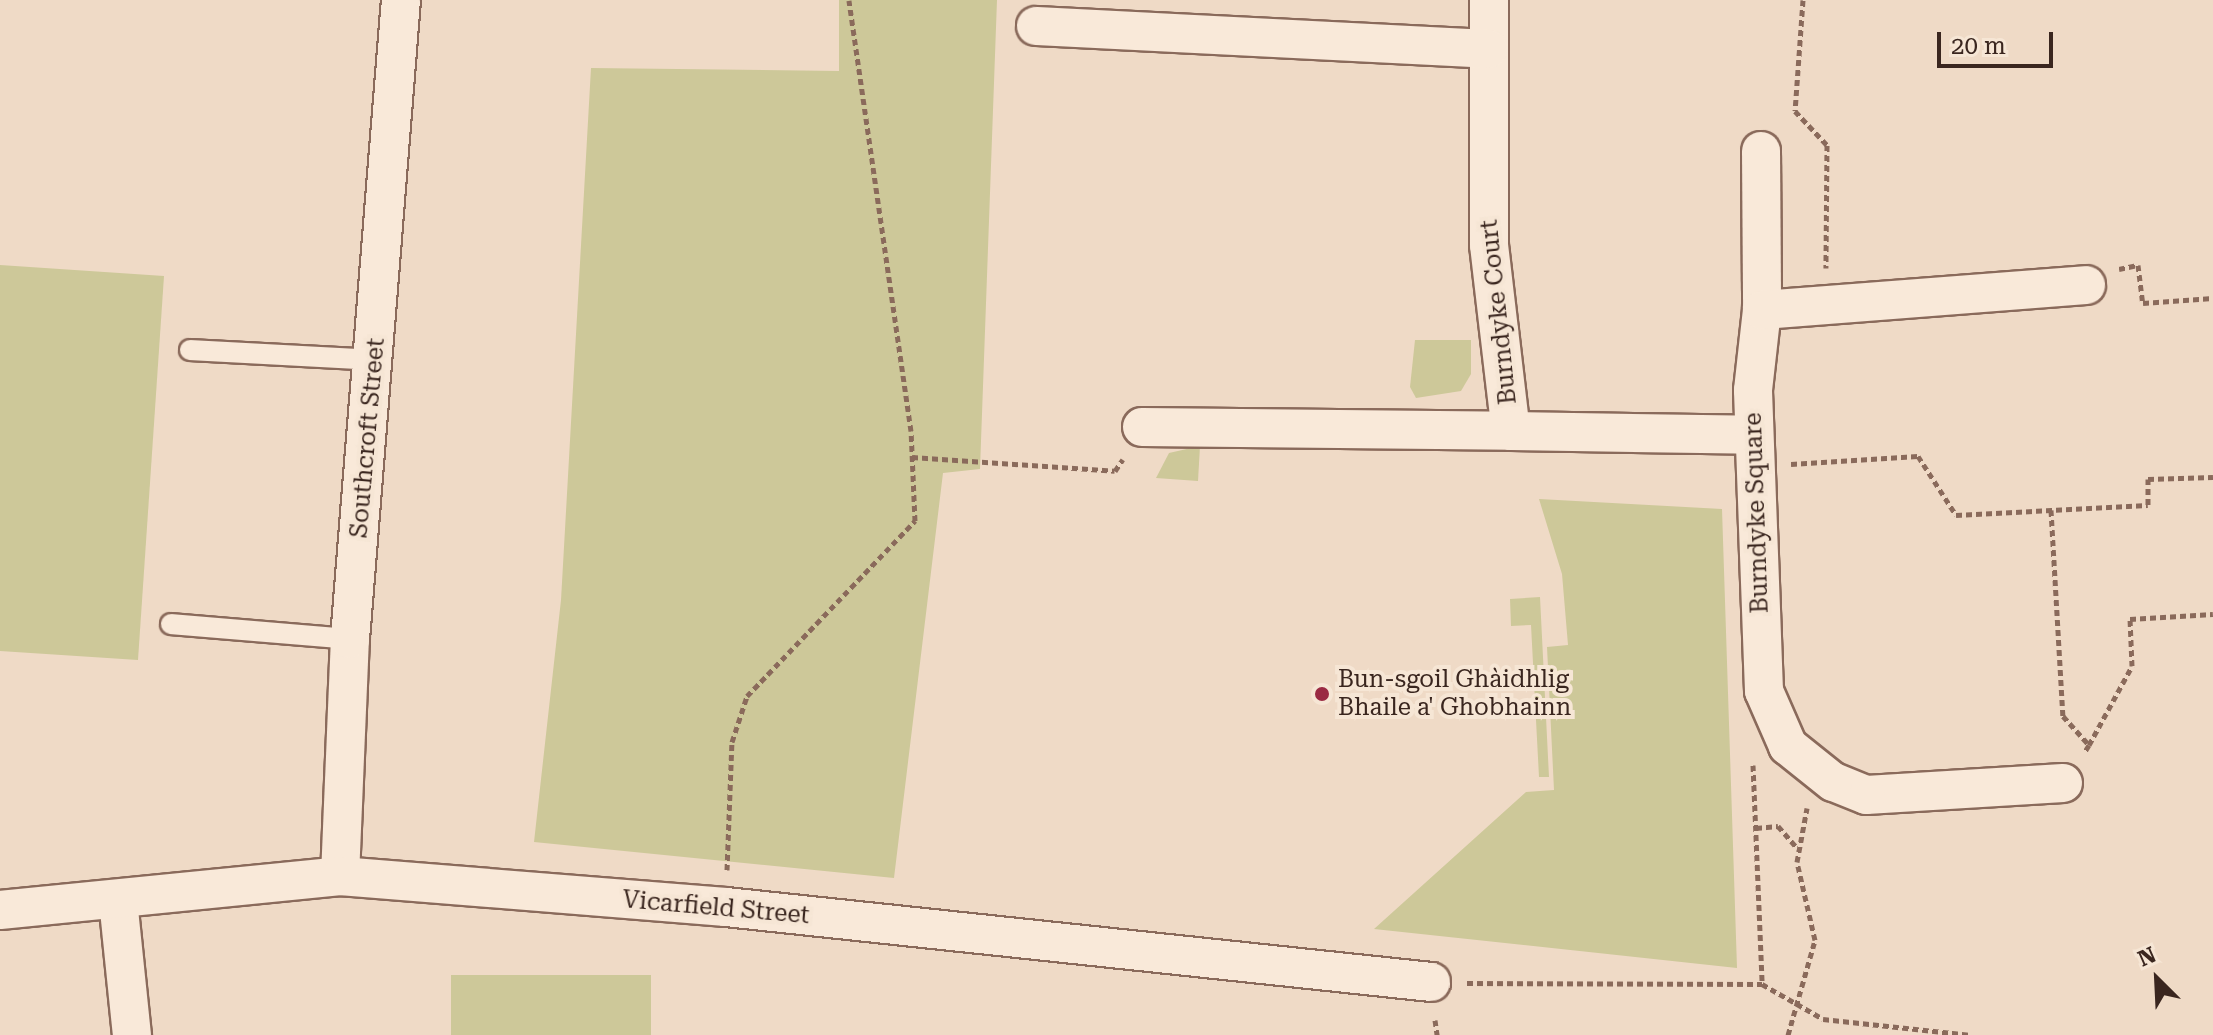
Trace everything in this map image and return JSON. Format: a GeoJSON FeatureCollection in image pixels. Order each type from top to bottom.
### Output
{"type":"FeatureCollection","features":[{"type":"Feature","properties":{"kind":"street","name":"Southcroft Street"},"geometry":{"type":"LineString","coordinates":[[340,876],[350,639],[376,360],[401,0]]}},
{"type":"Feature","properties":{"kind":"street","name":"Burndyke Court"},"geometry":{"type":"LineString","coordinates":[[1489,0],[1489,245],[1511,431],[1753,450]]}},
{"type":"Feature","properties":{"kind":"street"},"geometry":{"type":"LineString","coordinates":[[1036,26],[1488,49]]}},
{"type":"Feature","properties":{"kind":"street","name":"Burndyke Square"},"geometry":{"type":"LineString","coordinates":[[1761,151],[1762,310],[1753,450],[1764,691],[1772,720],[1788,746],[1828,777],[1866,795],[2063,783]]}},
{"type":"Feature","properties":{"kind":"street"},"geometry":{"type":"LineString","coordinates":[[1762,310],[2086,285]]}},
{"type":"Feature","properties":{"kind":"street"},"geometry":{"type":"LineString","coordinates":[[1142,427],[1511,431]]}},
{"type":"Feature","properties":{"kind":"street","name":"Vicarfield Street"},"geometry":{"type":"LineString","coordinates":[[0,910],[340,876],[726,907],[1431,982]]}},
{"type":"Feature","properties":{"kind":"street"},"geometry":{"type":"LineString","coordinates":[[118,900],[132,1035]]}},
{"type":"Feature","properties":{"kind":"lane"},"geometry":{"type":"LineString","coordinates":[[190,350],[376,360]]}},
{"type":"Feature","properties":{"kind":"lane"},"geometry":{"type":"LineString","coordinates":[[171,624],[350,639]]}},
{"type":"Feature","properties":{"kind":"path"},"geometry":{"type":"LineString","coordinates":[[726,907],[732,742],[747,696],[915,521],[912,457],[849,0]]}},
{"type":"Feature","properties":{"kind":"path"},"geometry":{"type":"LineString","coordinates":[[1803,0],[1795,111],[1827,145],[1825,305]]}},
{"type":"Feature","properties":{"kind":"path"},"geometry":{"type":"LineString","coordinates":[[2086,285],[2138,265],[2143,303],[2213,298]]}},
{"type":"Feature","properties":{"kind":"path"},"geometry":{"type":"LineString","coordinates":[[912,457],[1115,471],[1142,427]]}},
{"type":"Feature","properties":{"kind":"path"},"geometry":{"type":"LineString","coordinates":[[1753,450],[1918,456],[1956,515],[2148,505],[2148,479],[2213,477]]}},
{"type":"Feature","properties":{"kind":"path"},"geometry":{"type":"LineString","coordinates":[[2051,510],[2063,716],[2089,745]]}},
{"type":"Feature","properties":{"kind":"path"},"geometry":{"type":"LineString","coordinates":[[2063,783],[2089,745],[2132,666],[2130,619],[2213,614]]}},
{"type":"Feature","properties":{"kind":"path"},"geometry":{"type":"LineString","coordinates":[[1762,984],[1752,726],[1772,720]]}},
{"type":"Feature","properties":{"kind":"path"},"geometry":{"type":"LineString","coordinates":[[1788,1035],[1793,1002],[1815,940],[1799,850],[1805,810],[1828,777]]}},
{"type":"Feature","properties":{"kind":"path"},"geometry":{"type":"LineString","coordinates":[[1756,828],[1778,826],[1799,850]]}},
{"type":"Feature","properties":{"kind":"path"},"geometry":{"type":"LineString","coordinates":[[1437,1035],[1431,982],[1762,984],[1823,1019],[1971,1035]]}},
{"type":"Feature","properties":{"kind":"shaded area"},"geometry":{"type":"Polygon","coordinates":[[[839,0],[997,0],[980,469],[943,473],[894,878],[534,842],[561,600],[591,68],[839,71],[839,0]]]}},
{"type":"Feature","properties":{"kind":"shaded area"},"geometry":{"type":"Polygon","coordinates":[[[0,265],[164,276],[138,660],[0,651],[0,265]]]}},
{"type":"Feature","properties":{"kind":"shaded area"},"geometry":{"type":"Polygon","coordinates":[[[1415,340],[1471,340],[1471,374],[1461,391],[1416,398],[1410,387],[1415,340]]]}},
{"type":"Feature","properties":{"kind":"shaded area"},"geometry":{"type":"Polygon","coordinates":[[[1200,446],[1198,481],[1156,478],[1169,453],[1200,446]]]}},
{"type":"Feature","properties":{"kind":"shaded area"},"geometry":{"type":"Polygon","coordinates":[[[1539,499],[1722,509],[1737,968],[1374,929],[1526,792],[1554,790],[1547,647],[1568,645],[1562,574],[1539,499]]]}},
{"type":"Feature","properties":{"kind":"shaded area"},"geometry":{"type":"Polygon","coordinates":[[[1540,597],[1549,777],[1539,777],[1531,625],[1511,626],[1510,599],[1540,597]]]}},
{"type":"Feature","properties":{"kind":"shaded area"},"geometry":{"type":"Polygon","coordinates":[[[451,975],[651,975],[651,1035],[451,1035],[451,975]]]}},
{"type":"Feature","properties":{"kind":"place","name":"Bun-sgoil Ghàidhlig Bhaile a' Ghobhainn"},"geometry":{"type":"Point","coordinates":[1322,694]}}]}
